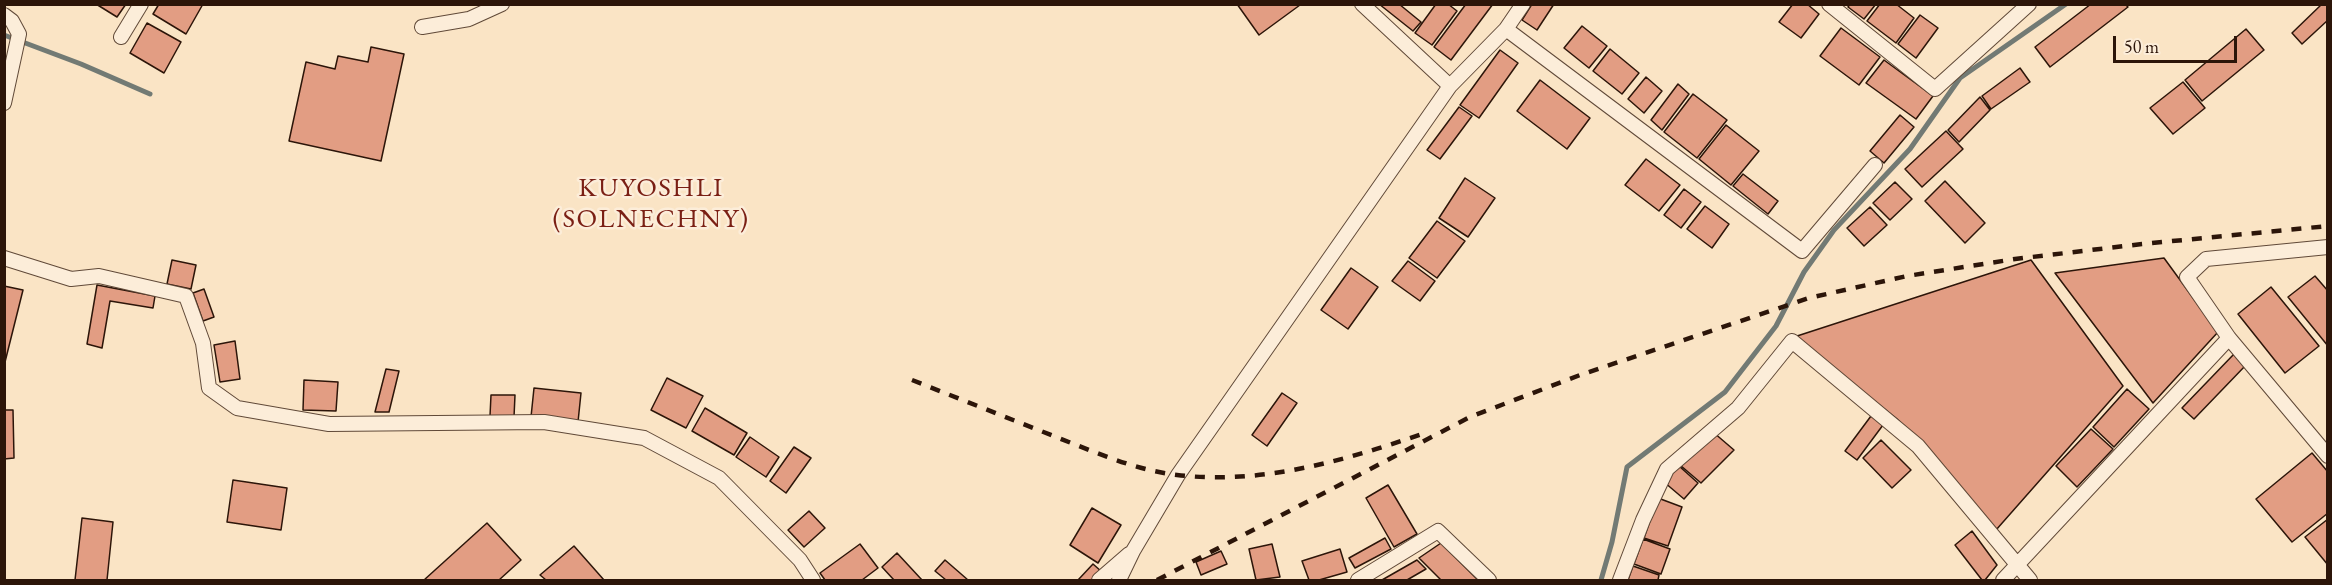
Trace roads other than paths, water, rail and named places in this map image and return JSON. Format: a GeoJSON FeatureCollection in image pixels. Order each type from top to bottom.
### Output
{"type":"FeatureCollection","features":[{"type":"Feature","properties":{"kind":"street"},"geometry":{"type":"LineString","coordinates":[[121,37],[141,4]]}},
{"type":"Feature","properties":{"kind":"street"},"geometry":{"type":"LineString","coordinates":[[422,27],[470,19],[502,4]]}},
{"type":"Feature","properties":{"kind":"street"},"geometry":{"type":"LineString","coordinates":[[1362,4],[1450,86]]}},
{"type":"Feature","properties":{"kind":"street"},"geometry":{"type":"LineString","coordinates":[[1119,580],[1133,551],[1178,475],[1450,86],[1506,29],[1523,4]]}},
{"type":"Feature","properties":{"kind":"street"},"geometry":{"type":"LineString","coordinates":[[1829,4],[1935,89],[2029,4]]}},
{"type":"Feature","properties":{"kind":"street"},"geometry":{"type":"LineString","coordinates":[[4,15],[12,21],[19,34],[4,103]]}},
{"type":"Feature","properties":{"kind":"street"},"geometry":{"type":"LineString","coordinates":[[1506,29],[1802,251],[1875,165]]}},
{"type":"Feature","properties":{"kind":"street"},"geometry":{"type":"LineString","coordinates":[[2328,247],[2206,260],[2187,277],[2229,338],[2328,456]]}},
{"type":"Feature","properties":{"kind":"street"},"geometry":{"type":"LineString","coordinates":[[4,258],[71,279],[99,276],[186,296],[203,343],[209,388],[237,408],[329,424],[544,422],[644,438],[719,478],[800,560],[813,580]]}},
{"type":"Feature","properties":{"kind":"street"},"geometry":{"type":"LineString","coordinates":[[2003,580],[2229,338]]}},
{"type":"Feature","properties":{"kind":"street"},"geometry":{"type":"LineString","coordinates":[[1620,580],[1643,520],[1667,469],[1738,408],[1792,341],[1918,447],[2030,580]]}},
{"type":"Feature","properties":{"kind":"street"},"geometry":{"type":"LineString","coordinates":[[1358,580],[1438,531],[1489,580]]}},
{"type":"Feature","properties":{"kind":"street"},"geometry":{"type":"LineString","coordinates":[[1099,580],[1133,551]]}},
{"type":"Feature","properties":{"kind":"waterway"},"geometry":{"type":"LineString","coordinates":[[1601,580],[1612,542],[1627,467],[1725,392],[1776,326],[1804,272],[1834,230],[1910,149],[1960,78],[2066,4]]}},
{"type":"Feature","properties":{"kind":"waterway"},"geometry":{"type":"LineString","coordinates":[[4,35],[81,64],[150,94]]}},
{"type":"Feature","properties":{"kind":"railway"},"geometry":{"type":"LineString","coordinates":[[1157,580],[1470,417],[1580,375],[1809,298],[1907,276],[2015,259],[2328,226]]}},
{"type":"Feature","properties":{"kind":"railway"},"geometry":{"type":"LineString","coordinates":[[912,380],[1115,460],[1161,473],[1177,475],[1240,477],[1271,474],[1332,461],[1422,434]]}},
{"type":"Feature","properties":{"kind":"district","name":"KUYOSHLI (SOLNECHNY)"},"geometry":{"type":"Point","coordinates":[651,204]}}]}
